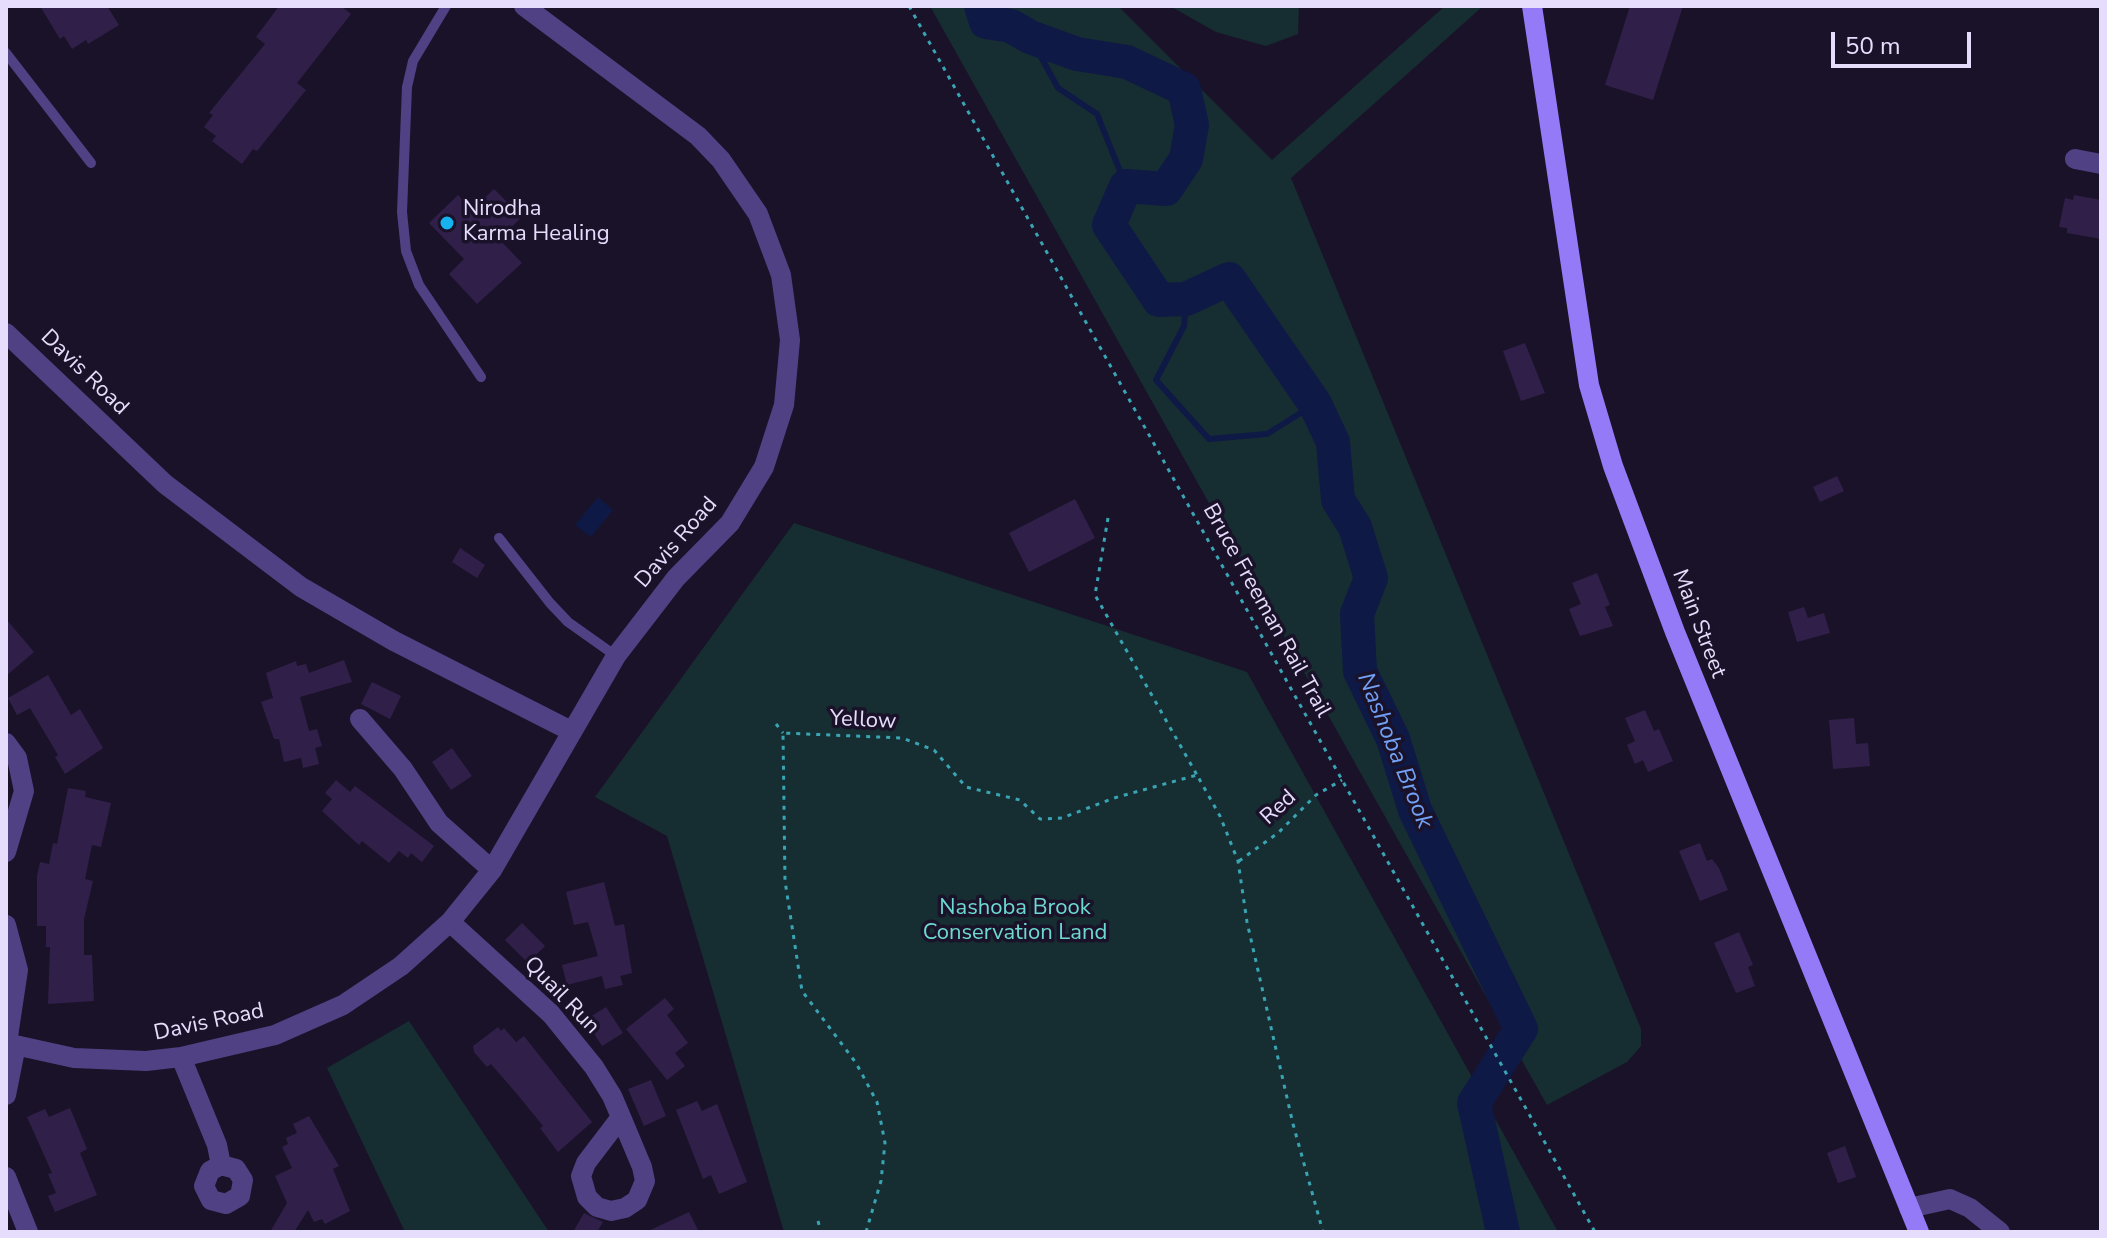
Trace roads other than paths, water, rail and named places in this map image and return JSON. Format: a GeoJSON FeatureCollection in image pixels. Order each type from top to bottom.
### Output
{"type":"FeatureCollection","features":[{"type":"Feature","properties":{"kind":"main road","name":"Main Street"},"geometry":{"type":"LineString","coordinates":[[1532,6],[1589,385],[1613,466],[1680,646],[1919,1232]]}},
{"type":"Feature","properties":{"kind":"street","name":"Davis Road"},"geometry":{"type":"LineString","coordinates":[[10,1044],[74,1058],[146,1061],[181,1057],[275,1035],[343,1005],[401,966],[450,922],[492,870],[525,819],[571,731],[616,656],[676,578],[730,523],[764,467],[781,415],[789,372],[788,307],[767,234],[741,186],[721,160],[673,116],[524,6]]}},
{"type":"Feature","properties":{"kind":"street"},"geometry":{"type":"LineString","coordinates":[[2075,159],[2101,164]]}},
{"type":"Feature","properties":{"kind":"street","name":"Davis Road"},"geometry":{"type":"LineString","coordinates":[[6,333],[175,493],[301,587],[383,635],[571,731]]}},
{"type":"Feature","properties":{"kind":"street"},"geometry":{"type":"LineString","coordinates":[[360,719],[403,769],[439,823],[492,870]]}},
{"type":"Feature","properties":{"kind":"street"},"geometry":{"type":"LineString","coordinates":[[6,743],[17,758],[24,791],[6,852]]}},
{"type":"Feature","properties":{"kind":"street","name":"Quail Run"},"geometry":{"type":"LineString","coordinates":[[450,922],[551,1014],[594,1067],[621,1117]]}},
{"type":"Feature","properties":{"kind":"street"},"geometry":{"type":"LineString","coordinates":[[6,925],[18,970],[6,1095]]}},
{"type":"Feature","properties":{"kind":"street"},"geometry":{"type":"LineString","coordinates":[[181,1057],[217,1145],[221,1165]]}},
{"type":"Feature","properties":{"kind":"street"},"geometry":{"type":"LineString","coordinates":[[6,1177],[28,1232]]}},
{"type":"Feature","properties":{"kind":"street"},"geometry":{"type":"LineString","coordinates":[[1909,1208],[1950,1199],[1970,1208],[2000,1232]]}},
{"type":"Feature","properties":{"kind":"lane"},"geometry":{"type":"LineString","coordinates":[[446,6],[413,61],[407,87],[402,212],[406,251],[419,285],[481,377]]}},
{"type":"Feature","properties":{"kind":"lane"},"geometry":{"type":"LineString","coordinates":[[6,53],[91,163]]}},
{"type":"Feature","properties":{"kind":"lane"},"geometry":{"type":"LineString","coordinates":[[499,538],[568,622],[616,656]]}},
{"type":"Feature","properties":{"kind":"water"},"geometry":{"type":"Polygon","coordinates":[[[598,497],[613,510],[591,537],[575,525],[598,497]]]}},
{"type":"Feature","properties":{"kind":"waterway","name":"Nashoba Brook"},"geometry":{"type":"LineString","coordinates":[[981,6],[986,22],[1011,26],[1030,37],[1077,54],[1127,62],[1184,89],[1192,125],[1186,159],[1166,189],[1126,186],[1109,225],[1159,300],[1186,299],[1229,279],[1315,404],[1333,442],[1338,500],[1355,527],[1371,578],[1357,614],[1360,671],[1393,739],[1415,810],[1521,1029],[1474,1103],[1503,1232]]}},
{"type":"Feature","properties":{"kind":"waterway"},"geometry":{"type":"LineString","coordinates":[[1030,37],[1058,88],[1097,114],[1126,186]]}},
{"type":"Feature","properties":{"kind":"waterway"},"geometry":{"type":"LineString","coordinates":[[1186,299],[1184,326],[1156,380],[1209,439],[1267,434],[1315,404]]}},
{"type":"Feature","properties":{"kind":"place","name":"Nirodha Karma Healing"},"geometry":{"type":"Point","coordinates":[447,223]}},
{"type":"Feature","properties":{"kind":"park label","name":"Nashoba Brook Conservation Land"},"geometry":{"type":"Point","coordinates":[1015,922]}}]}
